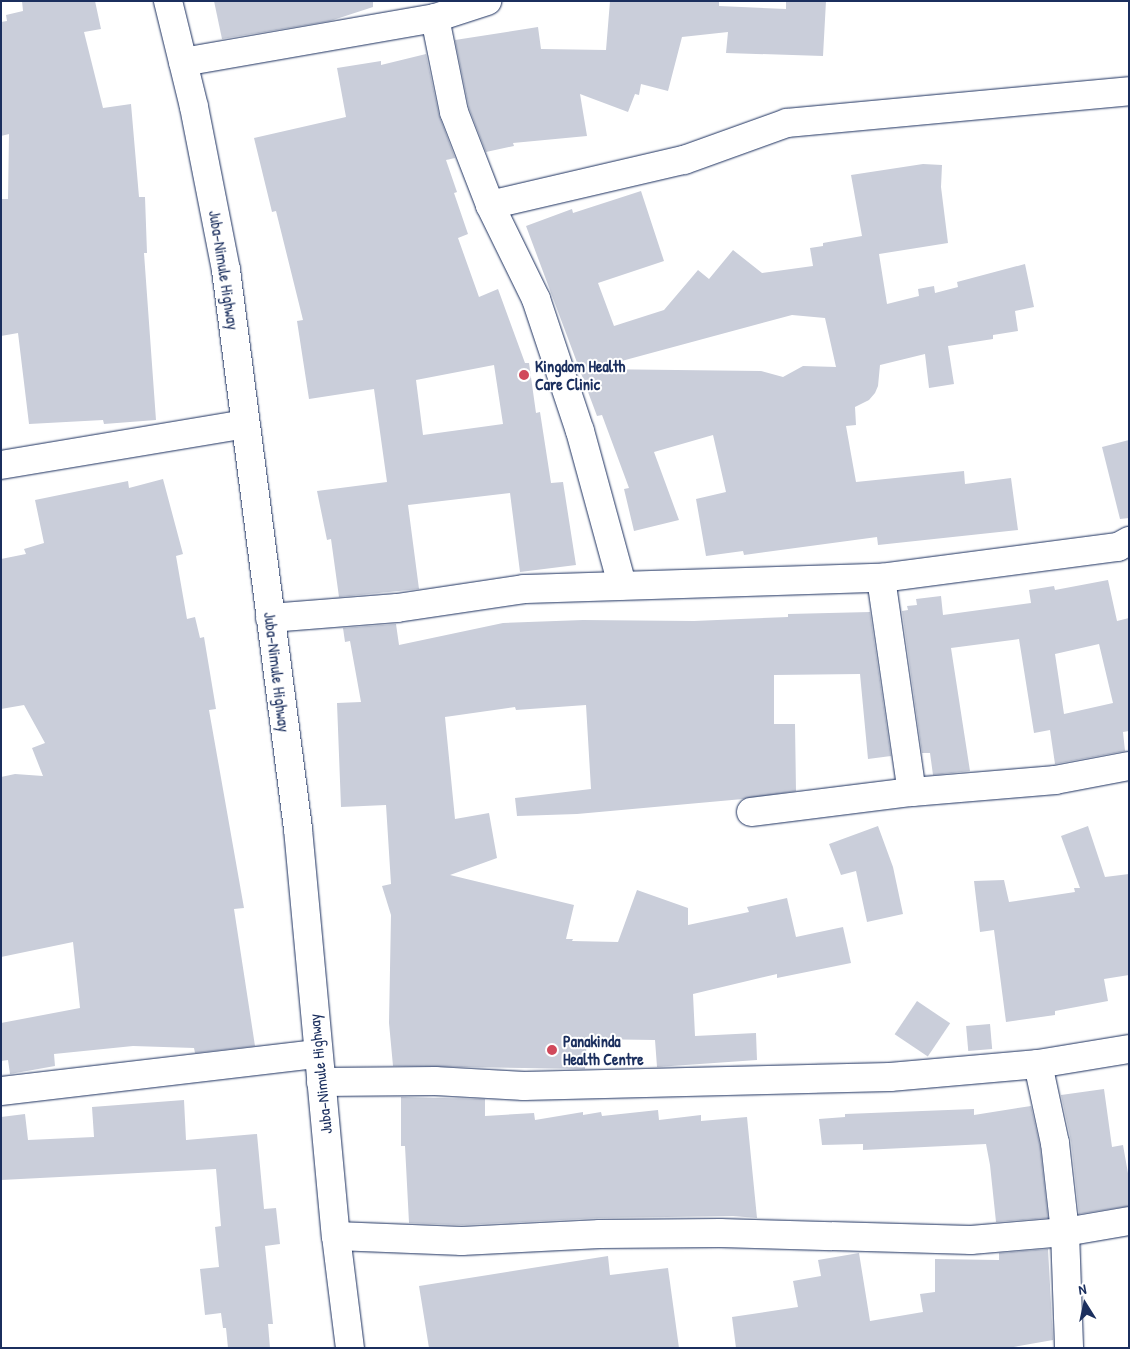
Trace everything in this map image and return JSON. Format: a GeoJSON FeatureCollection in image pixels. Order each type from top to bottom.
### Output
{"type":"FeatureCollection","features":[{"type":"Feature","properties":{"kind":"street","name":"Juba–Nimule Highway"},"geometry":{"type":"LineString","coordinates":[[168,1],[194,107],[226,270],[298,829],[336,1236],[350,1348]]}},
{"type":"Feature","properties":{"kind":"street"},"geometry":{"type":"LineString","coordinates":[[183,62],[435,18],[487,1]]}},
{"type":"Feature","properties":{"kind":"street"},"geometry":{"type":"LineString","coordinates":[[435,18],[454,112],[490,206],[536,299],[580,431],[622,585]]}},
{"type":"Feature","properties":{"kind":"street"},"geometry":{"type":"LineString","coordinates":[[490,206],[684,160],[787,123],[1129,91]]}},
{"type":"Feature","properties":{"kind":"street"},"geometry":{"type":"LineString","coordinates":[[1,465],[245,424]]}},
{"type":"Feature","properties":{"kind":"street"},"geometry":{"type":"LineString","coordinates":[[270,618],[397,608],[524,589],[881,578],[1118,547],[1129,541]]}},
{"type":"Feature","properties":{"kind":"street"},"geometry":{"type":"LineString","coordinates":[[881,578],[912,792]]}},
{"type":"Feature","properties":{"kind":"street"},"geometry":{"type":"LineString","coordinates":[[751,812],[912,792],[1055,780],[1129,766]]}},
{"type":"Feature","properties":{"kind":"street"},"geometry":{"type":"LineString","coordinates":[[321,1082],[434,1081],[524,1086],[890,1077],[1038,1064],[1129,1049]]}},
{"type":"Feature","properties":{"kind":"street"},"geometry":{"type":"LineString","coordinates":[[1,1091],[318,1054]]}},
{"type":"Feature","properties":{"kind":"street"},"geometry":{"type":"LineString","coordinates":[[1038,1064],[1056,1143],[1065,1232],[1069,1348]]}},
{"type":"Feature","properties":{"kind":"street"},"geometry":{"type":"LineString","coordinates":[[336,1236],[462,1241],[600,1234],[720,1234],[971,1240],[1065,1232],[1129,1221]]}},
{"type":"Feature","properties":{"kind":"building"},"geometry":{"type":"Polygon","coordinates":[[[22,1],[95,1],[101,29],[84,32],[103,108],[131,104],[139,197],[145,197],[147,253],[144,253],[156,420],[104,424],[103,420],[29,424],[18,333],[1,336],[1,199],[8,199],[9,134],[1,136],[1,22],[7,21],[6,15],[23,11],[22,1]]]}},
{"type":"Feature","properties":{"kind":"building"},"geometry":{"type":"Polygon","coordinates":[[[214,1],[373,1],[373,7],[330,21],[222,39],[214,1]]]}},
{"type":"Feature","properties":{"kind":"building"},"geometry":{"type":"Polygon","coordinates":[[[610,1],[719,1],[719,6],[786,9],[786,1],[826,1],[823,56],[726,53],[728,32],[682,37],[668,91],[641,84],[639,95],[635,94],[628,112],[580,94],[587,136],[513,143],[514,146],[486,152],[469,108],[455,40],[538,27],[541,49],[606,50],[610,1]]]}},
{"type":"Feature","properties":{"kind":"building"},"geometry":{"type":"Polygon","coordinates":[[[426,54],[439,115],[455,158],[446,160],[457,192],[454,193],[468,234],[458,238],[479,297],[498,289],[525,363],[529,363],[536,413],[540,412],[551,483],[563,482],[576,565],[520,572],[510,493],[408,505],[419,589],[339,597],[331,539],[327,540],[317,491],[387,482],[374,389],[309,399],[297,321],[303,320],[276,211],[272,212],[254,138],[346,117],[337,68],[381,61],[381,65],[426,54]],[[494,365],[416,380],[423,435],[503,424],[494,365]]]}},
{"type":"Feature","properties":{"kind":"building"},"geometry":{"type":"Polygon","coordinates":[[[923,164],[942,165],[941,187],[948,243],[879,254],[887,304],[919,296],[918,289],[934,286],[935,293],[958,287],[957,282],[1025,264],[1034,307],[1015,311],[1018,331],[993,335],[993,339],[948,346],[954,384],[929,388],[925,354],[880,365],[878,386],[875,393],[869,400],[855,407],[856,425],[846,426],[856,482],[964,471],[965,484],[1011,478],[1018,530],[878,545],[877,537],[744,555],[743,551],[706,556],[696,499],[726,492],[713,435],[654,452],[679,520],[634,531],[624,489],[629,488],[602,415],[597,416],[526,226],[572,209],[573,213],[641,191],[664,261],[598,283],[614,326],[664,310],[698,270],[709,279],[733,250],[762,273],[813,266],[810,248],[823,246],[823,243],[862,236],[851,175],[923,164]],[[792,315],[592,369],[761,371],[783,377],[803,366],[836,367],[825,318],[792,315]]]}},
{"type":"Feature","properties":{"kind":"building"},"geometry":{"type":"Polygon","coordinates":[[[1129,440],[1129,518],[1120,519],[1102,447],[1129,440]]]}},
{"type":"Feature","properties":{"kind":"building"},"geometry":{"type":"Polygon","coordinates":[[[163,479],[183,554],[176,556],[187,619],[195,617],[200,638],[204,637],[216,709],[209,710],[244,908],[234,909],[255,1046],[195,1053],[194,1048],[133,1046],[54,1054],[55,1066],[10,1074],[8,1060],[1,1061],[1,1023],[80,1008],[73,942],[1,957],[1,777],[15,774],[43,776],[32,748],[45,743],[24,705],[1,709],[1,559],[26,554],[24,549],[44,543],[35,500],[128,481],[129,488],[163,479]]]}},
{"type":"Feature","properties":{"kind":"building"},"geometry":{"type":"Polygon","coordinates":[[[1108,580],[1117,621],[1129,618],[1129,731],[1123,732],[1125,751],[1055,764],[1050,730],[1034,733],[1019,639],[951,648],[970,771],[933,775],[930,753],[922,753],[902,611],[908,610],[907,606],[917,605],[916,599],[941,596],[943,615],[1031,603],[1029,590],[1054,586],[1055,590],[1108,580]],[[1099,644],[1055,654],[1064,714],[1113,703],[1099,644]]]}},
{"type":"Feature","properties":{"kind":"building"},"geometry":{"type":"Polygon","coordinates":[[[870,612],[891,756],[868,759],[860,674],[774,675],[774,724],[795,724],[796,791],[743,799],[577,814],[517,816],[515,798],[591,789],[586,705],[516,710],[515,707],[445,717],[455,819],[489,813],[497,858],[450,875],[574,905],[566,939],[573,939],[572,941],[618,942],[637,890],[688,908],[688,925],[749,912],[747,907],[787,898],[796,937],[843,927],[851,963],[777,978],[777,974],[693,994],[695,1036],[756,1033],[757,1060],[657,1067],[655,1040],[587,1039],[585,1069],[393,1066],[389,1023],[391,915],[382,886],[391,884],[386,805],[341,807],[337,703],[361,702],[350,641],[345,642],[343,628],[396,624],[399,645],[503,623],[583,620],[694,621],[788,617],[788,614],[870,612]]]}},
{"type":"Feature","properties":{"kind":"building"},"geometry":{"type":"Polygon","coordinates":[[[878,826],[893,867],[903,914],[867,922],[856,871],[841,875],[829,844],[878,826]]]}},
{"type":"Feature","properties":{"kind":"building"},"geometry":{"type":"Polygon","coordinates":[[[1088,826],[1105,877],[1129,874],[1129,975],[1104,979],[1108,1001],[1055,1011],[1055,1015],[1006,1022],[994,930],[980,932],[974,881],[1004,880],[1009,902],[1075,892],[1074,888],[1080,888],[1061,836],[1088,826]]]}},
{"type":"Feature","properties":{"kind":"building"},"geometry":{"type":"Polygon","coordinates":[[[917,1001],[950,1023],[928,1057],[895,1034],[917,1001]]]}},
{"type":"Feature","properties":{"kind":"building"},"geometry":{"type":"Polygon","coordinates":[[[990,1024],[992,1049],[968,1051],[966,1026],[990,1024]]]}},
{"type":"Feature","properties":{"kind":"building"},"geometry":{"type":"Polygon","coordinates":[[[1104,1089],[1112,1147],[1123,1145],[1129,1179],[1129,1206],[1079,1214],[1071,1141],[1061,1095],[1104,1089]]]}},
{"type":"Feature","properties":{"kind":"building"},"geometry":{"type":"Polygon","coordinates":[[[401,1097],[485,1099],[485,1116],[534,1113],[535,1120],[583,1112],[583,1115],[601,1112],[602,1116],[658,1110],[659,1120],[701,1115],[701,1121],[747,1117],[757,1218],[733,1216],[599,1218],[462,1225],[409,1223],[405,1146],[401,1146],[401,1097]]]}},
{"type":"Feature","properties":{"kind":"building"},"geometry":{"type":"Polygon","coordinates":[[[184,1100],[186,1140],[257,1134],[264,1209],[276,1208],[280,1244],[265,1246],[273,1324],[268,1324],[270,1348],[228,1348],[226,1328],[223,1328],[221,1313],[205,1315],[200,1269],[219,1267],[215,1227],[221,1226],[216,1169],[1,1180],[1,1117],[25,1114],[28,1140],[94,1137],[92,1107],[184,1100]]]}},
{"type":"Feature","properties":{"kind":"building"},"geometry":{"type":"Polygon","coordinates":[[[1031,1106],[1040,1146],[1048,1218],[996,1222],[986,1144],[863,1150],[863,1144],[822,1145],[819,1119],[845,1117],[845,1114],[974,1109],[974,1115],[1031,1106]]]}},
{"type":"Feature","properties":{"kind":"building"},"geometry":{"type":"Polygon","coordinates":[[[1048,1249],[1053,1340],[1008,1348],[736,1348],[732,1317],[798,1307],[793,1281],[821,1276],[818,1260],[859,1253],[870,1321],[923,1312],[920,1294],[935,1292],[935,1259],[999,1260],[999,1253],[1048,1249]]]}},
{"type":"Feature","properties":{"kind":"building"},"geometry":{"type":"Polygon","coordinates":[[[608,1256],[610,1275],[668,1268],[679,1348],[429,1348],[419,1286],[608,1256]]]}},
{"type":"Feature","properties":{"kind":"place","name":"Kingdom Health Care Clinic"},"geometry":{"type":"Point","coordinates":[524,375]}},
{"type":"Feature","properties":{"kind":"place","name":"Panakinda Health Centre"},"geometry":{"type":"Point","coordinates":[552,1050]}}]}
